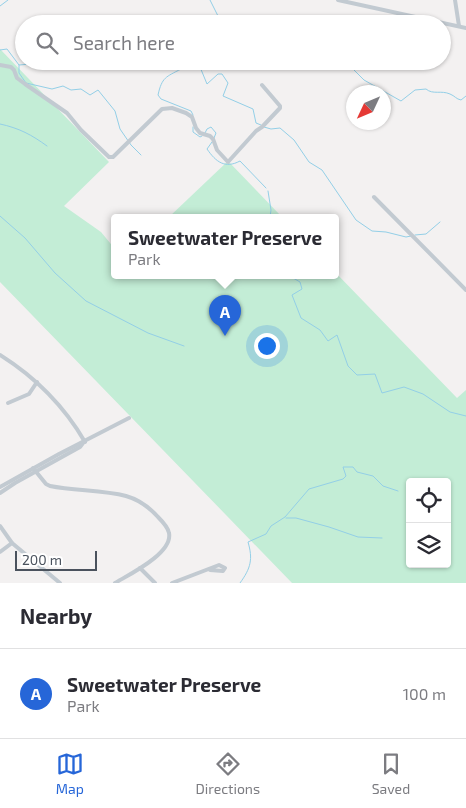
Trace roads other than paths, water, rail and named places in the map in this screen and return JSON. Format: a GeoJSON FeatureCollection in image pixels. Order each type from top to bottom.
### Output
{"type":"FeatureCollection","features":[{"type":"Feature","properties":{"kind":"street"},"geometry":{"type":"LineString","coordinates":[[338,0],[408,15]]}},
{"type":"Feature","properties":{"kind":"street"},"geometry":{"type":"LineString","coordinates":[[455,0],[459,26]]}},
{"type":"Feature","properties":{"kind":"street"},"geometry":{"type":"LineString","coordinates":[[451,24],[466,28]]}},
{"type":"Feature","properties":{"kind":"street"},"geometry":{"type":"LineString","coordinates":[[0,65],[10,67],[14,70],[17,78],[67,113],[81,130],[109,157],[113,157],[162,109],[172,108],[192,117],[200,133],[213,139],[218,150],[228,162],[256,131],[278,111],[280,106],[262,85]]}},
{"type":"Feature","properties":{"kind":"street"},"geometry":{"type":"LineString","coordinates":[[374,197],[466,290]]}},
{"type":"Feature","properties":{"kind":"street"},"geometry":{"type":"LineString","coordinates":[[0,355],[15,364],[37,382],[69,416],[84,442]]}},
{"type":"Feature","properties":{"kind":"street"},"geometry":{"type":"LineString","coordinates":[[8,403],[29,394],[37,382]]}},
{"type":"Feature","properties":{"kind":"street"},"geometry":{"type":"LineString","coordinates":[[0,493],[78,444],[129,418]]}},
{"type":"Feature","properties":{"kind":"street"},"geometry":{"type":"LineString","coordinates":[[0,487],[34,470]]}},
{"type":"Feature","properties":{"kind":"street"},"geometry":{"type":"LineString","coordinates":[[34,470],[50,486],[135,499],[150,508],[164,524],[169,532],[169,540],[161,553],[115,583]]}},
{"type":"Feature","properties":{"kind":"street"},"geometry":{"type":"LineString","coordinates":[[0,526],[12,543],[60,583]]}},
{"type":"Feature","properties":{"kind":"street"},"geometry":{"type":"LineString","coordinates":[[0,552],[12,543]]}},
{"type":"Feature","properties":{"kind":"street"},"geometry":{"type":"LineString","coordinates":[[140,568],[155,583]]}},
{"type":"Feature","properties":{"kind":"street"},"geometry":{"type":"LineString","coordinates":[[172,583],[210,570]]}},
{"type":"Feature","properties":{"kind":"waterway"},"geometry":{"type":"LineString","coordinates":[[0,6],[8,0]]}},
{"type":"Feature","properties":{"kind":"waterway"},"geometry":{"type":"LineString","coordinates":[[210,0],[218,15]]}},
{"type":"Feature","properties":{"kind":"waterway"},"geometry":{"type":"LineString","coordinates":[[0,50],[7,49],[15,60]]}},
{"type":"Feature","properties":{"kind":"waterway"},"geometry":{"type":"LineString","coordinates":[[19,70],[26,83],[52,89],[63,86],[71,90],[81,89],[90,95],[98,90],[115,111],[120,129],[141,155]]}},
{"type":"Feature","properties":{"kind":"waterway"},"geometry":{"type":"LineString","coordinates":[[179,70],[165,78],[158,95],[161,99],[191,111],[193,115]]}},
{"type":"Feature","properties":{"kind":"waterway"},"geometry":{"type":"LineString","coordinates":[[201,70],[207,84],[218,74],[222,74],[228,83],[223,96],[253,109],[256,123],[261,125]]}},
{"type":"Feature","properties":{"kind":"waterway"},"geometry":{"type":"LineString","coordinates":[[354,70],[364,80],[401,101],[415,90],[426,89],[431,92],[447,93],[461,100],[466,96]]}},
{"type":"Feature","properties":{"kind":"waterway"},"geometry":{"type":"LineString","coordinates":[[0,124],[25,132],[47,146]]}},
{"type":"Feature","properties":{"kind":"waterway"},"geometry":{"type":"LineString","coordinates":[[193,127],[193,132],[200,137],[202,136]]}},
{"type":"Feature","properties":{"kind":"waterway"},"geometry":{"type":"LineString","coordinates":[[205,133],[211,127],[216,133],[214,138]]}},
{"type":"Feature","properties":{"kind":"waterway"},"geometry":{"type":"LineString","coordinates":[[264,127],[271,129],[280,128],[294,140],[309,162],[322,170],[356,220],[372,231],[406,237],[411,236]]}},
{"type":"Feature","properties":{"kind":"waterway"},"geometry":{"type":"LineString","coordinates":[[212,142],[207,149],[217,161],[225,164],[240,161],[266,188]]}},
{"type":"Feature","properties":{"kind":"waterway"},"geometry":{"type":"LineString","coordinates":[[268,191],[270,214]]}},
{"type":"Feature","properties":{"kind":"waterway"},"geometry":{"type":"LineString","coordinates":[[0,216],[25,238],[55,273],[86,301],[148,333],[184,346]]}},
{"type":"Feature","properties":{"kind":"waterway"},"geometry":{"type":"LineString","coordinates":[[415,235],[426,234],[440,222]]}},
{"type":"Feature","properties":{"kind":"waterway"},"geometry":{"type":"LineString","coordinates":[[295,279],[300,282],[302,289],[292,295],[301,318],[320,330],[328,341],[337,335],[348,366],[357,375],[375,374],[382,393],[404,387],[423,394],[450,412],[466,416]]}},
{"type":"Feature","properties":{"kind":"waterway"},"geometry":{"type":"LineString","coordinates":[[240,583],[247,573],[250,563],[248,542],[266,534],[271,526],[285,517],[309,489],[343,479],[346,476],[343,467],[353,467],[357,472],[373,476],[383,486],[398,491]]}},
{"type":"Feature","properties":{"kind":"waterway"},"geometry":{"type":"LineString","coordinates":[[286,518],[296,518],[358,537],[382,538]]}},
{"type":"Feature","properties":{"kind":"place","name":"Sweetwater Preserve"},"geometry":{"type":"Point","coordinates":[225,336]}}]}
